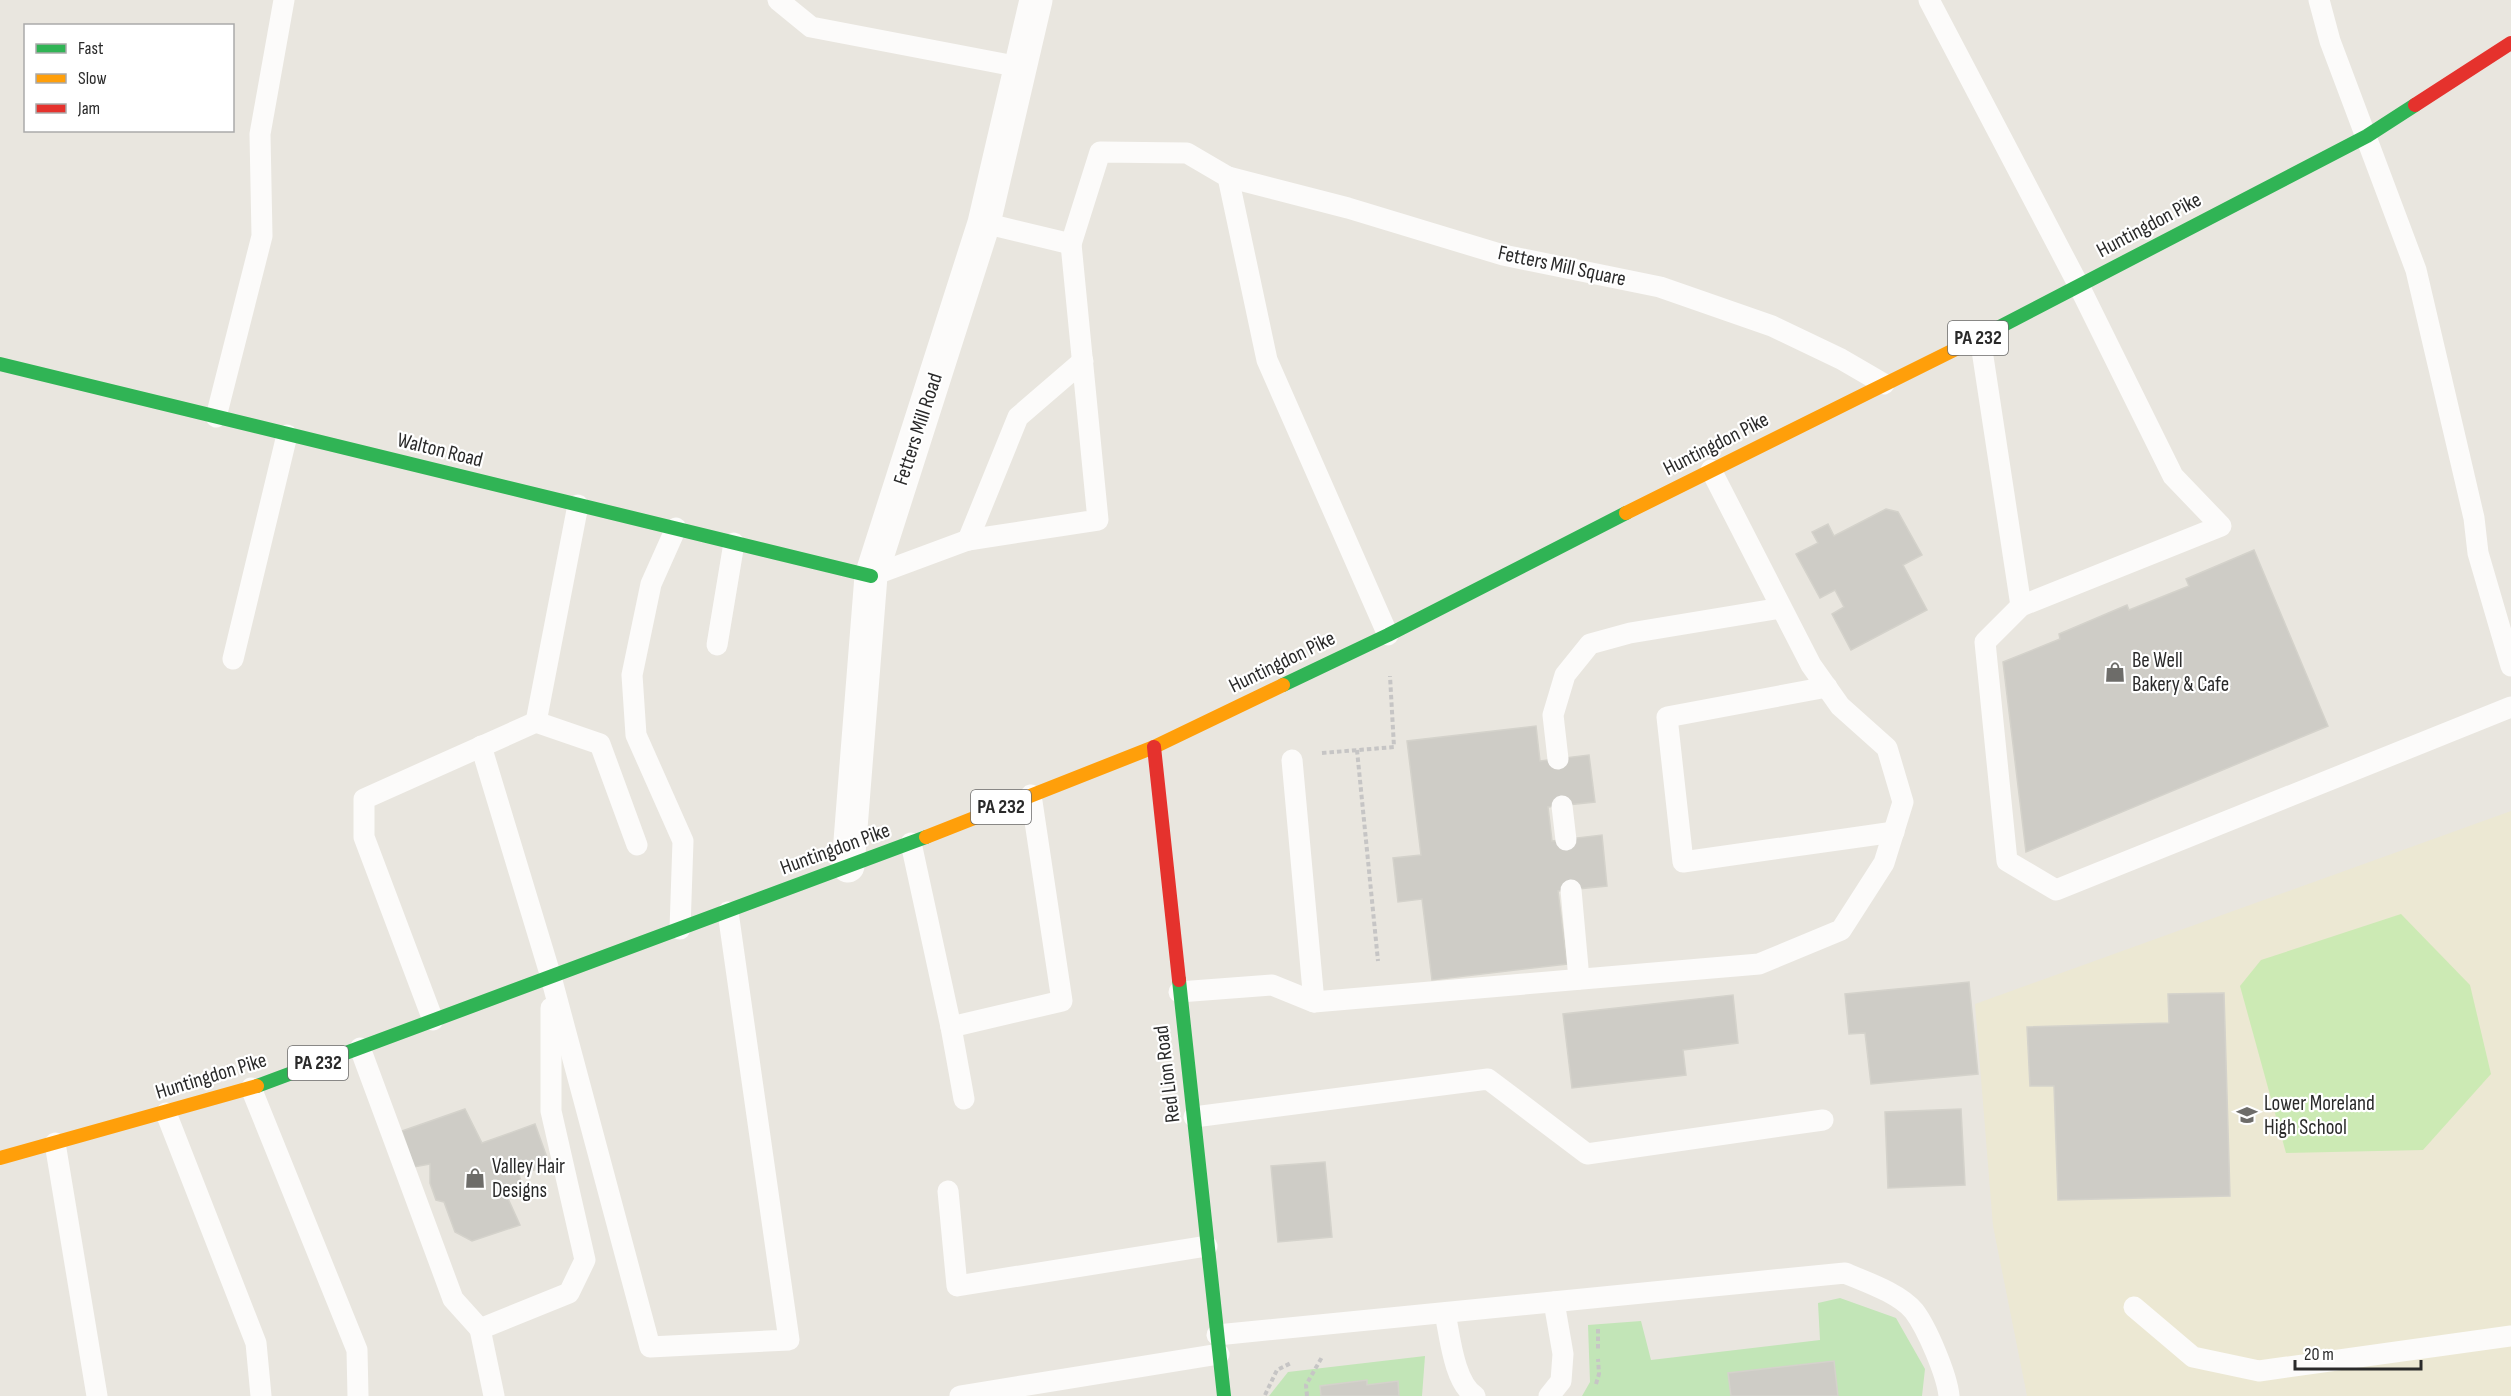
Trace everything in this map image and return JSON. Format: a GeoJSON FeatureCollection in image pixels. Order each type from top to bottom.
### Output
{"type":"FeatureCollection","features":[{"type":"Feature","properties":{"kind":"main road","name":"Huntingdon Pike"},"geometry":{"type":"LineString","coordinates":[[0,1158],[251,1088],[911,843],[1154,747],[1388,635],[1711,470],[1980,338],[2367,136],[2511,43]]}},
{"type":"Feature","properties":{"kind":"main road","name":"Walton Road"},"geometry":{"type":"LineString","coordinates":[[0,364],[871,576]]}},
{"type":"Feature","properties":{"kind":"main road","name":"Red Lion Road"},"geometry":{"type":"LineString","coordinates":[[1154,747],[1224,1396]]}},
{"type":"Feature","properties":{"kind":"street","name":"Fetters Mill Road"},"geometry":{"type":"LineString","coordinates":[[848,866],[871,576],[984,223],[1036,0]]}},
{"type":"Feature","properties":{"kind":"lane"},"geometry":{"type":"LineString","coordinates":[[216,417],[262,236],[260,134],[284,0]]}},
{"type":"Feature","properties":{"kind":"lane"},"geometry":{"type":"LineString","coordinates":[[778,0],[811,27],[1020,67]]}},
{"type":"Feature","properties":{"kind":"lane"},"geometry":{"type":"LineString","coordinates":[[1929,0],[2079,286],[2173,476],[2221,526],[2021,606],[1985,642],[2007,861],[2056,890],[2511,707]]}},
{"type":"Feature","properties":{"kind":"lane"},"geometry":{"type":"LineString","coordinates":[[2319,0],[2330,41],[2416,270],[2474,518],[2478,553],[2511,666]]}},
{"type":"Feature","properties":{"kind":"lane","name":"Fetters Mill Square"},"geometry":{"type":"LineString","coordinates":[[1071,244],[1100,152],[1187,153],[1228,177],[1348,208],[1503,255],[1660,287],[1772,326],[1841,359],[1884,384]]}},
{"type":"Feature","properties":{"kind":"lane"},"geometry":{"type":"LineString","coordinates":[[1228,177],[1268,360],[1388,635]]}},
{"type":"Feature","properties":{"kind":"lane"},"geometry":{"type":"LineString","coordinates":[[871,576],[968,540],[1098,520],[1071,244],[984,223]]}},
{"type":"Feature","properties":{"kind":"lane"},"geometry":{"type":"LineString","coordinates":[[1980,338],[2021,606]]}},
{"type":"Feature","properties":{"kind":"lane"},"geometry":{"type":"LineString","coordinates":[[968,540],[1018,417],[1083,361]]}},
{"type":"Feature","properties":{"kind":"lane"},"geometry":{"type":"LineString","coordinates":[[233,659],[287,435]]}},
{"type":"Feature","properties":{"kind":"lane"},"geometry":{"type":"LineString","coordinates":[[1179,992],[1272,985],[1314,1002],[1759,964],[1841,930],[1884,864],[1903,802],[1887,748],[1840,706],[1811,665],[1711,470]]}},
{"type":"Feature","properties":{"kind":"lane"},"geometry":{"type":"LineString","coordinates":[[536,722],[579,505]]}},
{"type":"Feature","properties":{"kind":"lane"},"geometry":{"type":"LineString","coordinates":[[676,528],[651,584],[632,675],[636,735],[683,841],[680,929]]}},
{"type":"Feature","properties":{"kind":"lane"},"geometry":{"type":"LineString","coordinates":[[717,645],[735,543]]}},
{"type":"Feature","properties":{"kind":"lane"},"geometry":{"type":"LineString","coordinates":[[1558,759],[1553,715],[1565,675],[1590,644],[1630,633],[1781,608]]}},
{"type":"Feature","properties":{"kind":"lane"},"geometry":{"type":"LineString","coordinates":[[1827,687],[1666,717],[1683,862],[1894,832]]}},
{"type":"Feature","properties":{"kind":"lane"},"geometry":{"type":"LineString","coordinates":[[434,1020],[364,837],[364,799],[536,722],[600,744],[637,846]]}},
{"type":"Feature","properties":{"kind":"lane"},"geometry":{"type":"LineString","coordinates":[[481,746],[551,977],[650,1347],[789,1340],[728,912]]}},
{"type":"Feature","properties":{"kind":"lane"},"geometry":{"type":"LineString","coordinates":[[1292,760],[1314,1002]]}},
{"type":"Feature","properties":{"kind":"lane"},"geometry":{"type":"LineString","coordinates":[[951,1027],[1062,1001],[1030,795]]}},
{"type":"Feature","properties":{"kind":"lane"},"geometry":{"type":"LineString","coordinates":[[1562,806],[1566,840]]}},
{"type":"Feature","properties":{"kind":"lane"},"geometry":{"type":"LineString","coordinates":[[911,843],[951,1027],[964,1099]]}},
{"type":"Feature","properties":{"kind":"lane"},"geometry":{"type":"LineString","coordinates":[[1571,890],[1580,980]]}},
{"type":"Feature","properties":{"kind":"lane"},"geometry":{"type":"LineString","coordinates":[[480,1329],[569,1293],[585,1260],[551,1111],[551,977]]}},
{"type":"Feature","properties":{"kind":"lane"},"geometry":{"type":"LineString","coordinates":[[360,1048],[453,1299],[480,1329],[494,1396]]}},
{"type":"Feature","properties":{"kind":"lane"},"geometry":{"type":"LineString","coordinates":[[1194,1117],[1488,1079],[1587,1154],[1823,1120]]}},
{"type":"Feature","properties":{"kind":"lane"},"geometry":{"type":"LineString","coordinates":[[251,1088],[357,1350],[358,1396]]}},
{"type":"Feature","properties":{"kind":"lane"},"geometry":{"type":"LineString","coordinates":[[166,1113],[256,1343],[261,1396]]}},
{"type":"Feature","properties":{"kind":"lane"},"geometry":{"type":"LineString","coordinates":[[55,1143],[97,1396]]}},
{"type":"Feature","properties":{"kind":"lane"},"geometry":{"type":"LineString","coordinates":[[948,1191],[957,1286],[1207,1246]]}},
{"type":"Feature","properties":{"kind":"lane"},"geometry":{"type":"LineString","coordinates":[[960,1396],[1218,1345],[1445,1313],[1845,1273],[1882,1288],[1913,1310],[1934,1348],[1949,1396]]}},
{"type":"Feature","properties":{"kind":"lane"},"geometry":{"type":"LineString","coordinates":[[1549,1396],[1561,1381],[1563,1354],[1554,1302]]}},
{"type":"Feature","properties":{"kind":"lane"},"geometry":{"type":"LineString","coordinates":[[2133,1307],[2193,1357],[2259,1371],[2511,1336]]}},
{"type":"Feature","properties":{"kind":"lane"},"geometry":{"type":"LineString","coordinates":[[1445,1313],[1456,1368],[1469,1392],[1475,1396]]}},
{"type":"Feature","properties":{"kind":"path"},"geometry":{"type":"LineString","coordinates":[[1317,754],[1394,747],[1390,676]]}},
{"type":"Feature","properties":{"kind":"path"},"geometry":{"type":"LineString","coordinates":[[1357,750],[1378,961]]}},
{"type":"Feature","properties":{"kind":"path"},"geometry":{"type":"LineString","coordinates":[[1311,1357],[1333,1355]]}},
{"type":"Feature","properties":{"kind":"path"},"geometry":{"type":"LineString","coordinates":[[1307,1396],[1306,1385],[1322,1356]]}},
{"type":"Feature","properties":{"kind":"path"},"geometry":{"type":"LineString","coordinates":[[1265,1395],[1277,1370],[1299,1359]]}},
{"type":"Feature","properties":{"kind":"shaded area","name":"Lower Moreland High School"},"geometry":{"type":"Polygon","coordinates":[[[2511,811],[2511,1396],[2027,1396],[1993,1226],[1975,1004],[2511,811]]]}},
{"type":"Feature","properties":{"kind":"green space"},"geometry":{"type":"Polygon","coordinates":[[[2401,914],[2470,985],[2491,1074],[2423,1150],[2286,1153],[2240,986],[2261,960],[2401,914]]]}},
{"type":"Feature","properties":{"kind":"green space"},"geometry":{"type":"Polygon","coordinates":[[[1840,1298],[1896,1318],[1925,1369],[1922,1396],[1838,1396],[1834,1361],[1729,1373],[1731,1396],[1582,1396],[1590,1382],[1588,1325],[1641,1321],[1651,1360],[1820,1340],[1818,1303],[1840,1298]]]}},
{"type":"Feature","properties":{"kind":"green space"},"geometry":{"type":"Polygon","coordinates":[[[1425,1356],[1422,1396],[1269,1396],[1288,1372],[1425,1356]]]}},
{"type":"Feature","properties":{"kind":"building"},"geometry":{"type":"Polygon","coordinates":[[[1886,509],[1898,512],[1922,555],[1903,565],[1927,610],[1851,650],[1832,614],[1844,607],[1835,590],[1820,598],[1796,554],[1818,543],[1812,532],[1828,524],[1834,536],[1886,509]]]}},
{"type":"Feature","properties":{"kind":"building"},"geometry":{"type":"Polygon","coordinates":[[[2254,550],[2328,726],[2026,852],[2003,662],[2060,639],[2059,634],[2127,605],[2129,610],[2189,586],[2186,579],[2254,550]]]}},
{"type":"Feature","properties":{"kind":"building"},"geometry":{"type":"Polygon","coordinates":[[[1536,726],[1540,761],[1589,755],[1595,802],[1548,807],[1552,841],[1602,835],[1607,886],[1558,891],[1567,964],[1432,980],[1422,899],[1398,902],[1393,858],[1421,855],[1407,741],[1536,726]]]}},
{"type":"Feature","properties":{"kind":"building"},"geometry":{"type":"Polygon","coordinates":[[[1969,982],[1978,1074],[1871,1084],[1865,1033],[1849,1034],[1845,994],[1969,982]]]}},
{"type":"Feature","properties":{"kind":"building"},"geometry":{"type":"Polygon","coordinates":[[[2224,993],[2230,1196],[2058,1200],[2054,1086],[2030,1086],[2027,1027],[2169,1023],[2168,994],[2224,993]]]}},
{"type":"Feature","properties":{"kind":"building"},"geometry":{"type":"Polygon","coordinates":[[[1733,995],[1738,1043],[1683,1050],[1686,1075],[1572,1088],[1563,1014],[1733,995]]]}},
{"type":"Feature","properties":{"kind":"building","name":"Valley Hair Designs"},"geometry":{"type":"Polygon","coordinates":[[[465,1109],[482,1143],[535,1124],[550,1166],[519,1174],[521,1182],[505,1192],[520,1225],[472,1241],[455,1232],[444,1202],[436,1200],[430,1183],[430,1164],[414,1167],[402,1131],[465,1109]]]}},
{"type":"Feature","properties":{"kind":"building"},"geometry":{"type":"Polygon","coordinates":[[[1961,1109],[1965,1185],[1888,1188],[1885,1112],[1961,1109]]]}},
{"type":"Feature","properties":{"kind":"building"},"geometry":{"type":"Polygon","coordinates":[[[1325,1162],[1332,1237],[1278,1242],[1271,1166],[1325,1162]]]}},
{"type":"Feature","properties":{"kind":"building"},"geometry":{"type":"Polygon","coordinates":[[[1834,1361],[1838,1396],[1731,1396],[1728,1373],[1834,1361]]]}},
{"type":"Feature","properties":{"kind":"building"},"geometry":{"type":"Polygon","coordinates":[[[1367,1380],[1367,1385],[1398,1381],[1399,1396],[1321,1396],[1320,1386],[1367,1380]]]}},
{"type":"Feature","properties":{"kind":"traffic: fast"},"geometry":{"type":"LineString","coordinates":[[1990,332],[2367,136],[2415,105]]}},
{"type":"Feature","properties":{"kind":"traffic: fast"},"geometry":{"type":"LineString","coordinates":[[0,364],[871,576]]}},
{"type":"Feature","properties":{"kind":"traffic: fast"},"geometry":{"type":"LineString","coordinates":[[1283,685],[1388,635],[1626,513]]}},
{"type":"Feature","properties":{"kind":"traffic: fast"},"geometry":{"type":"LineString","coordinates":[[257,1086],[926,837]]}},
{"type":"Feature","properties":{"kind":"traffic: fast"},"geometry":{"type":"LineString","coordinates":[[1179,980],[1224,1396]]}},
{"type":"Feature","properties":{"kind":"traffic: slow"},"geometry":{"type":"LineString","coordinates":[[1626,513],[1990,332]]}},
{"type":"Feature","properties":{"kind":"traffic: slow"},"geometry":{"type":"LineString","coordinates":[[926,837],[1154,747],[1283,685]]}},
{"type":"Feature","properties":{"kind":"traffic: slow"},"geometry":{"type":"LineString","coordinates":[[0,1158],[257,1086]]}},
{"type":"Feature","properties":{"kind":"traffic: jam"},"geometry":{"type":"LineString","coordinates":[[2415,105],[2511,43]]}},
{"type":"Feature","properties":{"kind":"traffic: jam"},"geometry":{"type":"LineString","coordinates":[[1154,747],[1179,980]]}},
{"type":"Feature","properties":{"kind":"place","name":"Be Well Bakery & Cafe"},"geometry":{"type":"Point","coordinates":[2115,672]}},
{"type":"Feature","properties":{"kind":"place","name":"Lower Moreland High School"},"geometry":{"type":"Point","coordinates":[2247,1115]}},
{"type":"Feature","properties":{"kind":"place","name":"Valley Hair Designs"},"geometry":{"type":"Point","coordinates":[475,1178]}}]}
